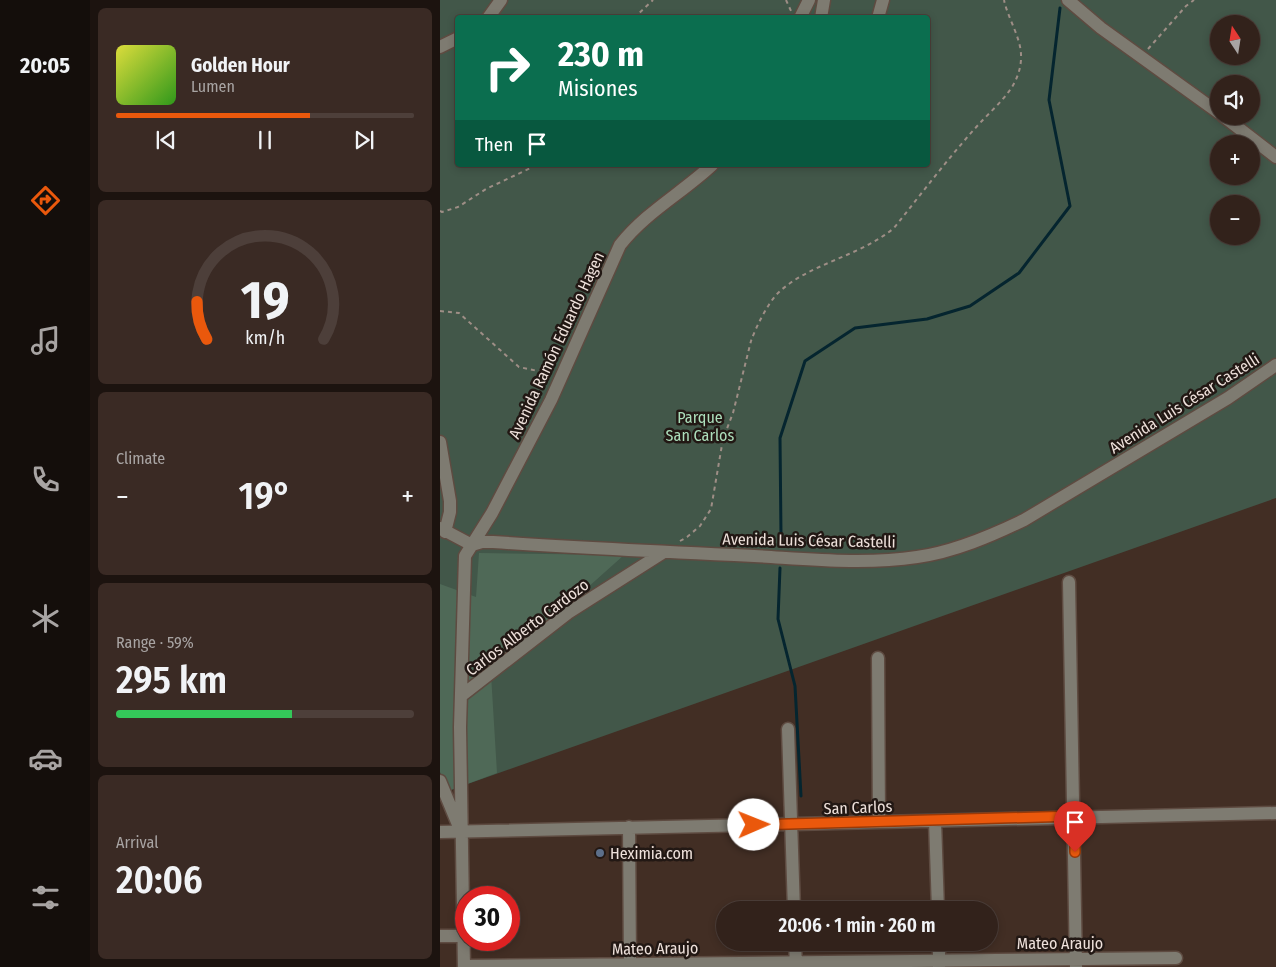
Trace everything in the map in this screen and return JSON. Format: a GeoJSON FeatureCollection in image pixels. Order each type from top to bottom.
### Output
{"type":"FeatureCollection","features":[{"type":"Feature","properties":{"kind":"street"},"geometry":{"type":"LineString","coordinates":[[490,15],[501,0]]}},
{"type":"Feature","properties":{"kind":"street"},"geometry":{"type":"LineString","coordinates":[[802,15],[809,0]]}},
{"type":"Feature","properties":{"kind":"street"},"geometry":{"type":"LineString","coordinates":[[822,15],[824,0]]}},
{"type":"Feature","properties":{"kind":"street"},"geometry":{"type":"LineString","coordinates":[[879,15],[883,0]]}},
{"type":"Feature","properties":{"kind":"street"},"geometry":{"type":"LineString","coordinates":[[1068,0],[1101,28],[1210,107]]}},
{"type":"Feature","properties":{"kind":"street"},"geometry":{"type":"LineString","coordinates":[[440,47],[455,40]]}},
{"type":"Feature","properties":{"kind":"street"},"geometry":{"type":"LineString","coordinates":[[1235,125],[1276,157]]}},
{"type":"Feature","properties":{"kind":"street","name":"Avenida Ramón Eduardo Hagen"},"geometry":{"type":"LineString","coordinates":[[462,886],[461,696],[464,556],[492,514],[562,376],[620,245],[633,228],[695,181],[710,167]]}},
{"type":"Feature","properties":{"kind":"street","name":"Avenida Luis César Castelli"},"geometry":{"type":"LineString","coordinates":[[472,545],[482,542],[493,542],[593,549],[839,560],[917,557],[944,552],[1001,531],[1024,520],[1228,398],[1276,365]]}},
{"type":"Feature","properties":{"kind":"street"},"geometry":{"type":"LineString","coordinates":[[440,442],[450,501],[450,512],[443,530],[472,545]]}},
{"type":"Feature","properties":{"kind":"street","name":"Carlos Alberto Cardozo"},"geometry":{"type":"LineString","coordinates":[[461,696],[568,613],[664,552]]}},
{"type":"Feature","properties":{"kind":"street"},"geometry":{"type":"LineString","coordinates":[[1069,582],[1075,816],[1076,963]]}},
{"type":"Feature","properties":{"kind":"street"},"geometry":{"type":"LineString","coordinates":[[878,658],[879,822]]}},
{"type":"Feature","properties":{"kind":"street"},"geometry":{"type":"LineString","coordinates":[[788,728],[794,901]]}},
{"type":"Feature","properties":{"kind":"street"},"geometry":{"type":"LineString","coordinates":[[440,781],[461,831]]}},
{"type":"Feature","properties":{"kind":"street","name":"San Carlos"},"geometry":{"type":"LineString","coordinates":[[440,832],[790,825],[1075,816],[1276,813]]}},
{"type":"Feature","properties":{"kind":"street"},"geometry":{"type":"LineString","coordinates":[[935,821],[938,901]]}},
{"type":"Feature","properties":{"kind":"street"},"geometry":{"type":"LineString","coordinates":[[628,828],[630,964]]}},
{"type":"Feature","properties":{"kind":"street"},"geometry":{"type":"LineString","coordinates":[[440,936],[455,936]]}},
{"type":"Feature","properties":{"kind":"street","name":"Avenida Ramón Eduardo Hagen"},"geometry":{"type":"LineString","coordinates":[[464,951],[464,966]]}},
{"type":"Feature","properties":{"kind":"street"},"geometry":{"type":"LineString","coordinates":[[795,951],[796,965]]}},
{"type":"Feature","properties":{"kind":"street"},"geometry":{"type":"LineString","coordinates":[[939,951],[939,964]]}},
{"type":"Feature","properties":{"kind":"street","name":"Mateo Araujo"},"geometry":{"type":"LineString","coordinates":[[464,966],[1076,963],[1176,958]]}},
{"type":"Feature","properties":{"kind":"path"},"geometry":{"type":"LineString","coordinates":[[637,15],[653,0]]}},
{"type":"Feature","properties":{"kind":"path"},"geometry":{"type":"LineString","coordinates":[[786,0],[793,15]]}},
{"type":"Feature","properties":{"kind":"path"},"geometry":{"type":"LineString","coordinates":[[674,544],[687,537],[700,526],[711,509],[723,439],[733,413],[751,341],[775,296],[800,277],[864,248],[894,228],[978,124],[1006,96],[1013,86],[1021,58],[1020,44],[1007,15],[1004,0]]}},
{"type":"Feature","properties":{"kind":"path"},"geometry":{"type":"LineString","coordinates":[[1141,57],[1186,6],[1194,0]]}},
{"type":"Feature","properties":{"kind":"path"},"geometry":{"type":"LineString","coordinates":[[440,211],[458,207],[486,189],[533,167]]}},
{"type":"Feature","properties":{"kind":"path"},"geometry":{"type":"LineString","coordinates":[[440,311],[459,313],[518,367],[562,376]]}},
{"type":"Feature","properties":{"kind":"green space","name":"Parque San Carlos"},"geometry":{"type":"Polygon","coordinates":[[[440,0],[1276,0],[1276,498],[448,791],[440,772],[440,0]]]}},
{"type":"Feature","properties":{"kind":"green space"},"geometry":{"type":"Polygon","coordinates":[[[479,553],[624,555],[491,674],[497,773],[448,791],[440,772],[440,584],[476,597],[479,553]]]}},
{"type":"Feature","properties":{"kind":"waterway"},"geometry":{"type":"LineString","coordinates":[[781,536],[780,438],[805,361],[855,328],[927,319],[970,306],[1019,273],[1070,206],[1049,100],[1060,8]]}},
{"type":"Feature","properties":{"kind":"waterway"},"geometry":{"type":"LineString","coordinates":[[780,568],[778,619],[795,686],[801,796]]}},
{"type":"Feature","properties":{"kind":"place","name":"Heximia.com"},"geometry":{"type":"Point","coordinates":[600,853]}},
{"type":"Feature","properties":{"kind":"route"},"geometry":{"type":"LineString","coordinates":[[754,825],[1075,816],[1075,852]]}}]}
